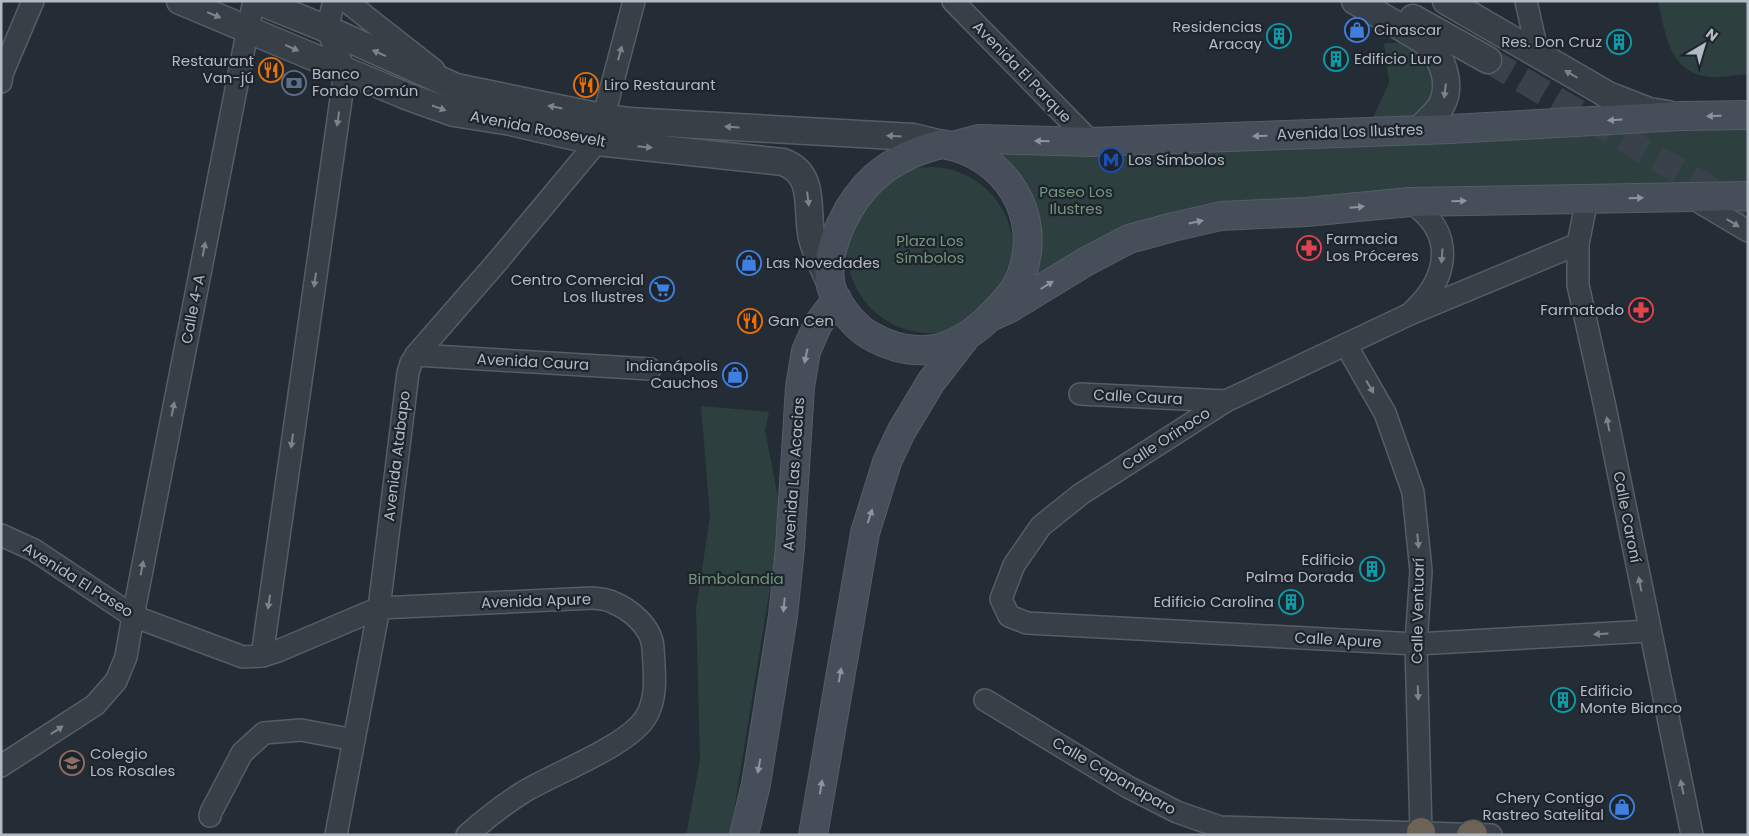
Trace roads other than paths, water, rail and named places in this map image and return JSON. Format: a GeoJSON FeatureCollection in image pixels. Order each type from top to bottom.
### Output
{"type":"FeatureCollection","features":[{"type":"Feature","properties":{"kind":"main road","name":"Avenida Los Ilustres"},"geometry":{"type":"LineString","coordinates":[[833,290],[834,240],[850,206],[875,177],[898,161],[924,148],[979,139],[1091,142],[1419,130],[1681,116],[1748,115]]}},
{"type":"Feature","properties":{"kind":"main road"},"geometry":{"type":"LineString","coordinates":[[813,835],[831,723],[868,524],[888,462],[901,432],[931,382],[965,338],[1008,299],[1021,277],[1027,252],[1027,227],[1020,202],[1011,186],[1000,172],[986,160],[970,152],[947,145]]}},
{"type":"Feature","properties":{"kind":"main road"},"geometry":{"type":"LineString","coordinates":[[990,317],[1010,308],[1086,261],[1129,240],[1221,216],[1306,212],[1410,202],[1748,196]]}},
{"type":"Feature","properties":{"kind":"main road"},"geometry":{"type":"LineString","coordinates":[[833,290],[848,317],[864,332],[882,342],[903,349],[924,350],[945,346],[965,338]]}},
{"type":"Feature","properties":{"kind":"main road","name":"Avenida Las Acacias"},"geometry":{"type":"LineString","coordinates":[[744,835],[759,764],[783,616],[790,548],[800,387],[806,351],[833,290]]}},
{"type":"Feature","properties":{"kind":"street"},"geometry":{"type":"LineString","coordinates":[[1,82],[2,74],[33,1]]}},
{"type":"Feature","properties":{"kind":"street","name":"Avenida Roosevelt"},"geometry":{"type":"LineString","coordinates":[[180,1],[406,96],[454,113],[511,122],[597,142],[783,162],[792,165],[804,178],[808,195],[812,240],[833,290]]}},
{"type":"Feature","properties":{"kind":"street","name":"Avenida Roosevelt"},"geometry":{"type":"LineString","coordinates":[[256,1],[456,87],[629,121],[913,136],[947,145]]}},
{"type":"Feature","properties":{"kind":"street","name":"Calle 4-A"},"geometry":{"type":"LineString","coordinates":[[1,766],[95,705],[116,681],[126,656],[248,28],[256,1]]}},
{"type":"Feature","properties":{"kind":"street"},"geometry":{"type":"LineString","coordinates":[[262,656],[345,71],[327,30],[334,1]]}},
{"type":"Feature","properties":{"kind":"street"},"geometry":{"type":"LineString","coordinates":[[346,1],[456,87]]}},
{"type":"Feature","properties":{"kind":"street"},"geometry":{"type":"LineString","coordinates":[[597,142],[602,117],[634,1]]}},
{"type":"Feature","properties":{"kind":"street","name":"Avenida El Parque"},"geometry":{"type":"LineString","coordinates":[[953,1],[1091,142]]}},
{"type":"Feature","properties":{"kind":"street"},"geometry":{"type":"LineString","coordinates":[[1355,1],[1425,43],[1438,56],[1447,83],[1446,95],[1441,106],[1419,130]]}},
{"type":"Feature","properties":{"kind":"street"},"geometry":{"type":"LineString","coordinates":[[1384,1],[1492,54],[1414,1]]}},
{"type":"Feature","properties":{"kind":"street"},"geometry":{"type":"LineString","coordinates":[[1526,1],[1538,55]]}},
{"type":"Feature","properties":{"kind":"street"},"geometry":{"type":"LineString","coordinates":[[1455,2],[1538,55],[1608,95],[1649,110],[1681,116]]}},
{"type":"Feature","properties":{"kind":"street","name":"Avenida Atabapo"},"geometry":{"type":"LineString","coordinates":[[336,835],[379,608],[408,373],[416,355],[497,262],[597,142]]}},
{"type":"Feature","properties":{"kind":"street"},"geometry":{"type":"LineString","coordinates":[[1689,196],[1748,231]]}},
{"type":"Feature","properties":{"kind":"street","name":"Calle Caroní"},"geometry":{"type":"LineString","coordinates":[[1587,199],[1578,244],[1578,285],[1605,407],[1649,631],[1692,835]]}},
{"type":"Feature","properties":{"kind":"street","name":"Calle Orinoco"},"geometry":{"type":"LineString","coordinates":[[1410,202],[1428,215],[1436,227],[1442,243],[1444,256],[1435,282],[1424,301],[1410,314]]}},
{"type":"Feature","properties":{"kind":"street","name":"Calle Orinoco"},"geometry":{"type":"LineString","coordinates":[[1027,623],[1009,616],[1001,599],[1014,565],[1042,526],[1081,494],[1226,401],[1410,314],[1578,244]]}},
{"type":"Feature","properties":{"kind":"street","name":"Calle Ventuarí"},"geometry":{"type":"LineString","coordinates":[[1346,344],[1385,413],[1413,492],[1421,571],[1416,644],[1421,833]]}},
{"type":"Feature","properties":{"kind":"street","name":"Avenida Caura"},"geometry":{"type":"LineString","coordinates":[[416,355],[650,369]]}},
{"type":"Feature","properties":{"kind":"street","name":"Calle Caura"},"geometry":{"type":"LineString","coordinates":[[1080,394],[1226,401]]}},
{"type":"Feature","properties":{"kind":"street","name":"Avenida El Paseo"},"geometry":{"type":"LineString","coordinates":[[1,535],[34,550],[133,616],[243,656],[262,656],[278,651],[379,608]]}},
{"type":"Feature","properties":{"kind":"street","name":"Avenida Apure"},"geometry":{"type":"LineString","coordinates":[[379,608],[593,598],[611,601],[630,612],[644,625],[653,642],[655,678],[653,701],[646,717],[635,731],[619,742],[521,794],[467,835]]}},
{"type":"Feature","properties":{"kind":"street","name":"Calle Apure"},"geometry":{"type":"LineString","coordinates":[[1027,623],[1416,644],[1649,631]]}},
{"type":"Feature","properties":{"kind":"street","name":"Calle Capanaparo"},"geometry":{"type":"LineString","coordinates":[[985,700],[1128,787],[1177,812],[1220,827],[1491,835]]}},
{"type":"Feature","properties":{"kind":"street"},"geometry":{"type":"LineString","coordinates":[[210,816],[242,753],[264,733],[301,730],[354,740]]}},
{"type":"Feature","properties":{"kind":"street"},"geometry":{"type":"LineString","coordinates":[[1,747],[24,752]]}},
{"type":"Feature","properties":{"kind":"tunnel"},"geometry":{"type":"LineString","coordinates":[[1488,60],[1748,211]]}},
{"type":"Feature","properties":{"kind":"place","name":"Cinascar"},"geometry":{"type":"Point","coordinates":[1357,30]}},
{"type":"Feature","properties":{"kind":"place","name":"Residencias Aracay"},"geometry":{"type":"Point","coordinates":[1279,36]}},
{"type":"Feature","properties":{"kind":"place","name":"Res. Don Cruz"},"geometry":{"type":"Point","coordinates":[1619,42]}},
{"type":"Feature","properties":{"kind":"place","name":"Edificio Luro"},"geometry":{"type":"Point","coordinates":[1336,59]}},
{"type":"Feature","properties":{"kind":"place","name":"Restaurant Van-jú"},"geometry":{"type":"Point","coordinates":[271,70]}},
{"type":"Feature","properties":{"kind":"place","name":"Banco Fondo Común"},"geometry":{"type":"Point","coordinates":[294,83]}},
{"type":"Feature","properties":{"kind":"place","name":"Liro Restaurant"},"geometry":{"type":"Point","coordinates":[586,85]}},
{"type":"Feature","properties":{"kind":"place","name":"Los Símbolos"},"geometry":{"type":"Point","coordinates":[1111,160]}},
{"type":"Feature","properties":{"kind":"place","name":"Farmacia Los Próceres"},"geometry":{"type":"Point","coordinates":[1309,248]}},
{"type":"Feature","properties":{"kind":"place","name":"Las Novedades"},"geometry":{"type":"Point","coordinates":[749,263]}},
{"type":"Feature","properties":{"kind":"place","name":"Centro Comercial Los Ilustres"},"geometry":{"type":"Point","coordinates":[662,289]}},
{"type":"Feature","properties":{"kind":"place","name":"Farmatodo"},"geometry":{"type":"Point","coordinates":[1641,310]}},
{"type":"Feature","properties":{"kind":"place","name":"Gan Cen"},"geometry":{"type":"Point","coordinates":[750,321]}},
{"type":"Feature","properties":{"kind":"place","name":"Indianápolis Cauchos"},"geometry":{"type":"Point","coordinates":[735,375]}},
{"type":"Feature","properties":{"kind":"place","name":"Edificio Palma Dorada"},"geometry":{"type":"Point","coordinates":[1372,569]}},
{"type":"Feature","properties":{"kind":"place","name":"Edificio Carolina"},"geometry":{"type":"Point","coordinates":[1291,602]}},
{"type":"Feature","properties":{"kind":"place","name":"Edificio Monte Bianco"},"geometry":{"type":"Point","coordinates":[1563,700]}},
{"type":"Feature","properties":{"kind":"place","name":"Colegio Los Rosales"},"geometry":{"type":"Point","coordinates":[72,763]}},
{"type":"Feature","properties":{"kind":"place","name":"Chery Contigo Rastreo Satelital"},"geometry":{"type":"Point","coordinates":[1622,807]}},
{"type":"Feature","properties":{"kind":"park label","name":"Paseo Los Ilustres"},"geometry":{"type":"Point","coordinates":[1076,200]}},
{"type":"Feature","properties":{"kind":"park label","name":"Plaza Los Símbolos"},"geometry":{"type":"Point","coordinates":[930,250]}},
{"type":"Feature","properties":{"kind":"park label","name":"Bimbolandia"},"geometry":{"type":"Point","coordinates":[736,579]}}]}
